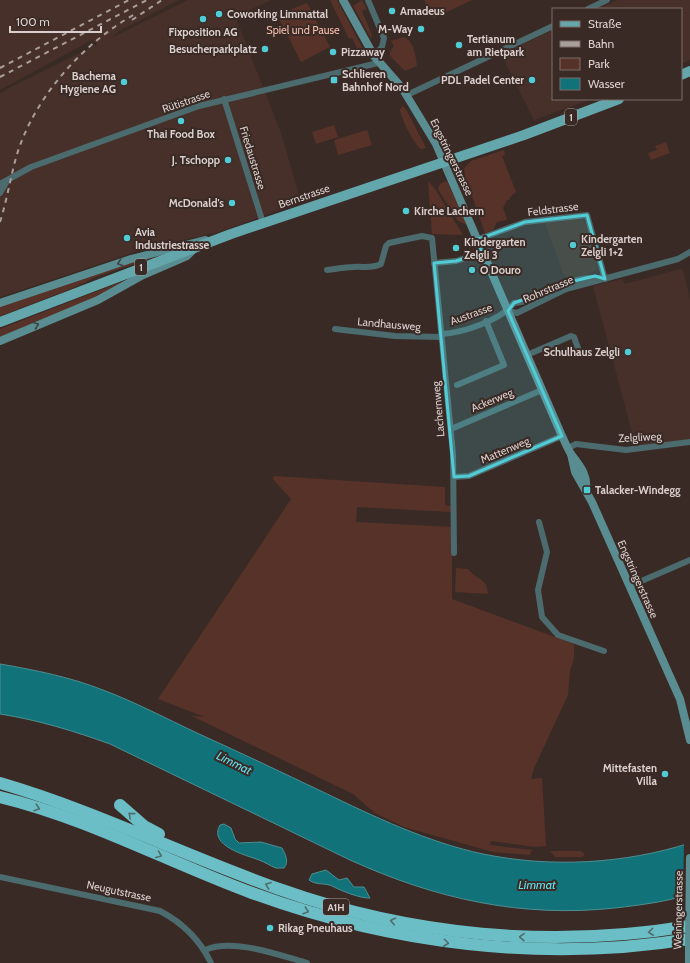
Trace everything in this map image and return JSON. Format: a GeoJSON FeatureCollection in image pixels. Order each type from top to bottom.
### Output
{"type":"FeatureCollection","features":[{"type":"Feature","properties":{"kind":"highway","name":"A1H"},"geometry":{"type":"LineString","coordinates":[[0,784],[90,813],[212,864],[324,904],[387,920],[449,931],[505,936],[575,937],[651,932],[690,926]]}},
{"type":"Feature","properties":{"kind":"highway","name":"A1H"},"geometry":{"type":"LineString","coordinates":[[0,797],[82,824],[283,904],[336,920],[402,936],[481,946],[542,950],[628,947],[690,939]]}},
{"type":"Feature","properties":{"kind":"highway"},"geometry":{"type":"LineString","coordinates":[[120,805],[144,826],[212,864]]}},
{"type":"Feature","properties":{"kind":"main road","name":"Engstringerstrasse"},"geometry":{"type":"LineString","coordinates":[[343,0],[376,59],[407,95],[444,161],[476,240],[562,436],[570,451],[581,484],[586,489],[680,699],[690,740]]}},
{"type":"Feature","properties":{"kind":"main road","name":"Bernstrasse"},"geometry":{"type":"LineString","coordinates":[[0,322],[225,236],[524,135],[616,100]]}},
{"type":"Feature","properties":{"kind":"main road"},"geometry":{"type":"LineString","coordinates":[[0,303],[164,250],[225,236]]}},
{"type":"Feature","properties":{"kind":"main road"},"geometry":{"type":"LineString","coordinates":[[0,341],[98,300],[143,275],[187,256],[196,247]]}},
{"type":"Feature","properties":{"kind":"main road","name":"Weiningerstrasse"},"geometry":{"type":"LineString","coordinates":[[689,963],[690,858]]}},
{"type":"Feature","properties":{"kind":"street"},"geometry":{"type":"LineString","coordinates":[[368,0],[384,38],[382,47],[376,59]]}},
{"type":"Feature","properties":{"kind":"street"},"geometry":{"type":"LineString","coordinates":[[590,8],[607,0]]}},
{"type":"Feature","properties":{"kind":"street"},"geometry":{"type":"LineString","coordinates":[[407,95],[552,26]]}},
{"type":"Feature","properties":{"kind":"street","name":"Rütistrasse"},"geometry":{"type":"LineString","coordinates":[[0,184],[31,167],[199,106],[366,67],[376,59]]}},
{"type":"Feature","properties":{"kind":"street","name":"Friedaustrasse"},"geometry":{"type":"LineString","coordinates":[[224,99],[263,223]]}},
{"type":"Feature","properties":{"kind":"street"},"geometry":{"type":"LineString","coordinates":[[0,193],[7,179]]}},
{"type":"Feature","properties":{"kind":"street","name":"Feldstrasse"},"geometry":{"type":"LineString","coordinates":[[476,240],[525,222],[587,215],[605,278]]}},
{"type":"Feature","properties":{"kind":"street","name":"Lachernweg"},"geometry":{"type":"LineString","coordinates":[[327,270],[352,266],[363,268],[374,267],[381,264],[384,250],[389,243],[422,236],[432,238],[454,477],[454,553]]}},
{"type":"Feature","properties":{"kind":"street","name":"Rohrstrasse"},"geometry":{"type":"LineString","coordinates":[[605,278],[595,276],[570,283],[514,303],[508,311],[517,313],[563,290],[678,260],[690,252]]}},
{"type":"Feature","properties":{"kind":"street"},"geometry":{"type":"LineString","coordinates":[[434,263],[456,261],[482,253]]}},
{"type":"Feature","properties":{"kind":"street","name":"Austrasse"},"geometry":{"type":"LineString","coordinates":[[441,336],[464,330],[508,311]]}},
{"type":"Feature","properties":{"kind":"street"},"geometry":{"type":"LineString","coordinates":[[457,385],[504,365],[486,321]]}},
{"type":"Feature","properties":{"kind":"street","name":"Landhausweg"},"geometry":{"type":"LineString","coordinates":[[335,329],[395,336],[441,336]]}},
{"type":"Feature","properties":{"kind":"street"},"geometry":{"type":"LineString","coordinates":[[526,355],[571,336],[574,338],[578,352]]}},
{"type":"Feature","properties":{"kind":"street","name":"Ackerweg"},"geometry":{"type":"LineString","coordinates":[[450,429],[542,390]]}},
{"type":"Feature","properties":{"kind":"street","name":"Mattenweg"},"geometry":{"type":"LineString","coordinates":[[454,477],[470,476],[562,436]]}},
{"type":"Feature","properties":{"kind":"street","name":"Zelgliweg"},"geometry":{"type":"LineString","coordinates":[[570,451],[576,444],[626,450],[690,442]]}},
{"type":"Feature","properties":{"kind":"street"},"geometry":{"type":"LineString","coordinates":[[540,522],[547,552],[538,590],[542,617],[558,635],[604,651]]}},
{"type":"Feature","properties":{"kind":"street"},"geometry":{"type":"LineString","coordinates":[[630,586],[690,560]]}},
{"type":"Feature","properties":{"kind":"street","name":"Neugutstrasse"},"geometry":{"type":"LineString","coordinates":[[0,877],[160,911],[180,923],[205,950],[211,963]]}},
{"type":"Feature","properties":{"kind":"street"},"geometry":{"type":"LineString","coordinates":[[205,950],[219,946],[261,950],[307,963]]}},
{"type":"Feature","properties":{"kind":"highlighted area"},"geometry":{"type":"Polygon","coordinates":[[[587,215],[605,279],[595,276],[574,281],[514,303],[508,311],[562,436],[469,476],[454,477],[434,263],[456,261],[482,253],[476,240],[525,222],[587,215]]]}},
{"type":"Feature","properties":{"kind":"shaded area"},"geometry":{"type":"Polygon","coordinates":[[[0,0],[179,0],[119,31],[111,38],[188,0],[272,0],[235,16],[281,133],[301,202],[219,232],[144,249],[0,297],[0,94],[9,88],[98,44],[92,40],[0,90],[0,0]]]}},
{"type":"Feature","properties":{"kind":"shaded area"},"geometry":{"type":"Polygon","coordinates":[[[617,0],[690,0],[690,60],[682,64],[682,8],[600,8],[617,0]]]}},
{"type":"Feature","properties":{"kind":"shaded area"},"geometry":{"type":"Polygon","coordinates":[[[552,30],[552,100],[589,100],[534,120],[501,54],[552,30]]]}},
{"type":"Feature","properties":{"kind":"shaded area","name":"Kindergarten Zelgli 1+2"},"geometry":{"type":"Polygon","coordinates":[[[582,219],[587,225],[598,269],[591,273],[568,279],[563,273],[545,223],[582,219]]]}},
{"type":"Feature","properties":{"kind":"shaded area"},"geometry":{"type":"Polygon","coordinates":[[[683,269],[690,299],[690,440],[636,447],[593,286],[622,279],[625,284],[683,269]]]}},
{"type":"Feature","properties":{"kind":"green space"},"geometry":{"type":"Polygon","coordinates":[[[330,0],[337,0],[364,51],[364,57],[357,58],[360,53],[352,38],[349,39],[330,0]]]}},
{"type":"Feature","properties":{"kind":"green space"},"geometry":{"type":"Polygon","coordinates":[[[362,0],[367,9],[362,11],[372,35],[371,39],[353,6],[362,0]]]}},
{"type":"Feature","properties":{"kind":"green space"},"geometry":{"type":"Polygon","coordinates":[[[424,0],[472,0],[434,18],[424,0]]]}},
{"type":"Feature","properties":{"kind":"green space","name":"Spiel und Pause"},"geometry":{"type":"Polygon","coordinates":[[[307,3],[330,47],[301,62],[277,15],[307,3]]]}},
{"type":"Feature","properties":{"kind":"green space"},"geometry":{"type":"Polygon","coordinates":[[[404,37],[412,46],[417,66],[405,71],[390,56],[390,52],[394,46],[391,41],[404,37]]]}},
{"type":"Feature","properties":{"kind":"green space"},"geometry":{"type":"Polygon","coordinates":[[[403,106],[426,148],[421,149],[418,147],[408,131],[400,109],[403,106]]]}},
{"type":"Feature","properties":{"kind":"green space"},"geometry":{"type":"Polygon","coordinates":[[[334,125],[338,137],[316,144],[312,132],[334,125]]]}},
{"type":"Feature","properties":{"kind":"green space"},"geometry":{"type":"Polygon","coordinates":[[[367,130],[372,145],[338,155],[334,140],[367,130]]]}},
{"type":"Feature","properties":{"kind":"green space"},"geometry":{"type":"Polygon","coordinates":[[[666,142],[670,153],[651,160],[648,153],[657,150],[655,146],[666,142]]]}},
{"type":"Feature","properties":{"kind":"green space"},"geometry":{"type":"Polygon","coordinates":[[[504,150],[505,155],[502,156],[516,192],[510,197],[509,200],[507,200],[503,208],[507,218],[506,220],[497,222],[493,230],[485,233],[465,176],[464,168],[471,161],[504,150]]]}},
{"type":"Feature","properties":{"kind":"green space"},"geometry":{"type":"Polygon","coordinates":[[[428,181],[435,189],[463,235],[432,234],[428,181]]]}},
{"type":"Feature","properties":{"kind":"green space"},"geometry":{"type":"Polygon","coordinates":[[[446,181],[467,225],[458,221],[438,189],[440,184],[446,181]]]}},
{"type":"Feature","properties":{"kind":"green space"},"geometry":{"type":"Polygon","coordinates":[[[163,254],[96,277],[73,288],[0,316],[0,305],[137,260],[163,254]]]}},
{"type":"Feature","properties":{"kind":"green space"},"geometry":{"type":"Polygon","coordinates":[[[126,280],[104,294],[0,338],[0,329],[126,280]]]}},
{"type":"Feature","properties":{"kind":"green space"},"geometry":{"type":"Polygon","coordinates":[[[274,476],[445,487],[445,505],[451,506],[451,512],[357,507],[356,522],[452,527],[452,599],[574,644],[574,659],[570,670],[568,695],[535,766],[531,779],[542,778],[546,846],[535,847],[491,841],[490,845],[532,850],[530,855],[493,852],[404,827],[375,813],[353,794],[192,716],[205,717],[158,699],[291,499],[273,479],[274,476]]]}},
{"type":"Feature","properties":{"kind":"green space"},"geometry":{"type":"Polygon","coordinates":[[[456,568],[468,569],[471,573],[484,582],[488,594],[455,592],[456,568]]]}},
{"type":"Feature","properties":{"kind":"green space"},"geometry":{"type":"Polygon","coordinates":[[[550,851],[580,851],[585,854],[582,857],[555,857],[550,851]]]}},
{"type":"Feature","properties":{"kind":"water","name":"Limmat"},"geometry":{"type":"Polygon","coordinates":[[[0,664],[39,671],[91,685],[138,705],[402,828],[421,836],[462,849],[483,854],[535,861],[587,862],[639,856],[690,843],[690,894],[662,901],[615,908],[546,910],[480,902],[447,895],[414,885],[382,874],[350,860],[110,744],[56,726],[0,714],[0,664]]]}},
{"type":"Feature","properties":{"kind":"water"},"geometry":{"type":"Polygon","coordinates":[[[224,824],[231,828],[235,839],[239,843],[261,842],[282,848],[285,853],[286,866],[284,868],[276,868],[238,852],[224,844],[219,839],[218,832],[220,825],[224,824]]]}},
{"type":"Feature","properties":{"kind":"water"},"geometry":{"type":"Polygon","coordinates":[[[326,870],[339,880],[347,878],[354,887],[364,887],[370,898],[357,896],[328,885],[315,883],[309,880],[312,874],[326,870]]]}},
{"type":"Feature","properties":{"kind":"pier"},"geometry":{"type":"Polygon","coordinates":[[[690,841],[690,896],[683,898],[684,842],[690,841]]]}},
{"type":"Feature","properties":{"kind":"railway"},"geometry":{"type":"LineString","coordinates":[[0,68],[129,0]]}},
{"type":"Feature","properties":{"kind":"railway"},"geometry":{"type":"LineString","coordinates":[[0,77],[147,0]]}},
{"type":"Feature","properties":{"kind":"railway"},"geometry":{"type":"LineString","coordinates":[[132,20],[162,0]]}},
{"type":"Feature","properties":{"kind":"railway"},"geometry":{"type":"LineString","coordinates":[[0,222],[19,148],[38,108],[65,71],[81,54],[98,39],[135,14]]}},
{"type":"Feature","properties":{"kind":"place","name":"Amadeus"},"geometry":{"type":"Point","coordinates":[392,11]}},
{"type":"Feature","properties":{"kind":"place","name":"Coworking Limmattal"},"geometry":{"type":"Point","coordinates":[219,14]}},
{"type":"Feature","properties":{"kind":"place","name":"Fixposition AG"},"geometry":{"type":"Point","coordinates":[203,19]}},
{"type":"Feature","properties":{"kind":"place","name":"M-Way"},"geometry":{"type":"Point","coordinates":[421,29]}},
{"type":"Feature","properties":{"kind":"place","name":"Tertianum am Rietpark"},"geometry":{"type":"Point","coordinates":[459,45]}},
{"type":"Feature","properties":{"kind":"place","name":"Besucherparkplatz"},"geometry":{"type":"Point","coordinates":[265,49]}},
{"type":"Feature","properties":{"kind":"place","name":"Pizzaway"},"geometry":{"type":"Point","coordinates":[333,52]}},
{"type":"Feature","properties":{"kind":"place","name":"Schlieren Bahnhof Nord"},"geometry":{"type":"Point","coordinates":[334,80]}},
{"type":"Feature","properties":{"kind":"place","name":"PDL Padel Center"},"geometry":{"type":"Point","coordinates":[532,80]}},
{"type":"Feature","properties":{"kind":"place","name":"Bachema Hygiene AG"},"geometry":{"type":"Point","coordinates":[124,82]}},
{"type":"Feature","properties":{"kind":"place","name":"Thai Food Box"},"geometry":{"type":"Point","coordinates":[181,121]}},
{"type":"Feature","properties":{"kind":"place","name":"J. Tschopp"},"geometry":{"type":"Point","coordinates":[228,160]}},
{"type":"Feature","properties":{"kind":"place","name":"McDonald's"},"geometry":{"type":"Point","coordinates":[232,203]}},
{"type":"Feature","properties":{"kind":"place","name":"Kirche Lachern"},"geometry":{"type":"Point","coordinates":[406,211]}},
{"type":"Feature","properties":{"kind":"place","name":"Avia Industriestrasse"},"geometry":{"type":"Point","coordinates":[127,238]}},
{"type":"Feature","properties":{"kind":"place","name":"Kindergarten Zelgli 1+2"},"geometry":{"type":"Point","coordinates":[573,245]}},
{"type":"Feature","properties":{"kind":"place","name":"Kindergarten Zelgli 3"},"geometry":{"type":"Point","coordinates":[456,248]}},
{"type":"Feature","properties":{"kind":"place","name":"O Douro"},"geometry":{"type":"Point","coordinates":[472,270]}},
{"type":"Feature","properties":{"kind":"place","name":"Schulhaus Zelgli"},"geometry":{"type":"Point","coordinates":[628,352]}},
{"type":"Feature","properties":{"kind":"place","name":"Talacker-Windegg"},"geometry":{"type":"Point","coordinates":[587,490]}},
{"type":"Feature","properties":{"kind":"place","name":"Mittefasten Villa"},"geometry":{"type":"Point","coordinates":[665,774]}},
{"type":"Feature","properties":{"kind":"place","name":"Rikag Pneuhaus"},"geometry":{"type":"Point","coordinates":[270,928]}}]}
